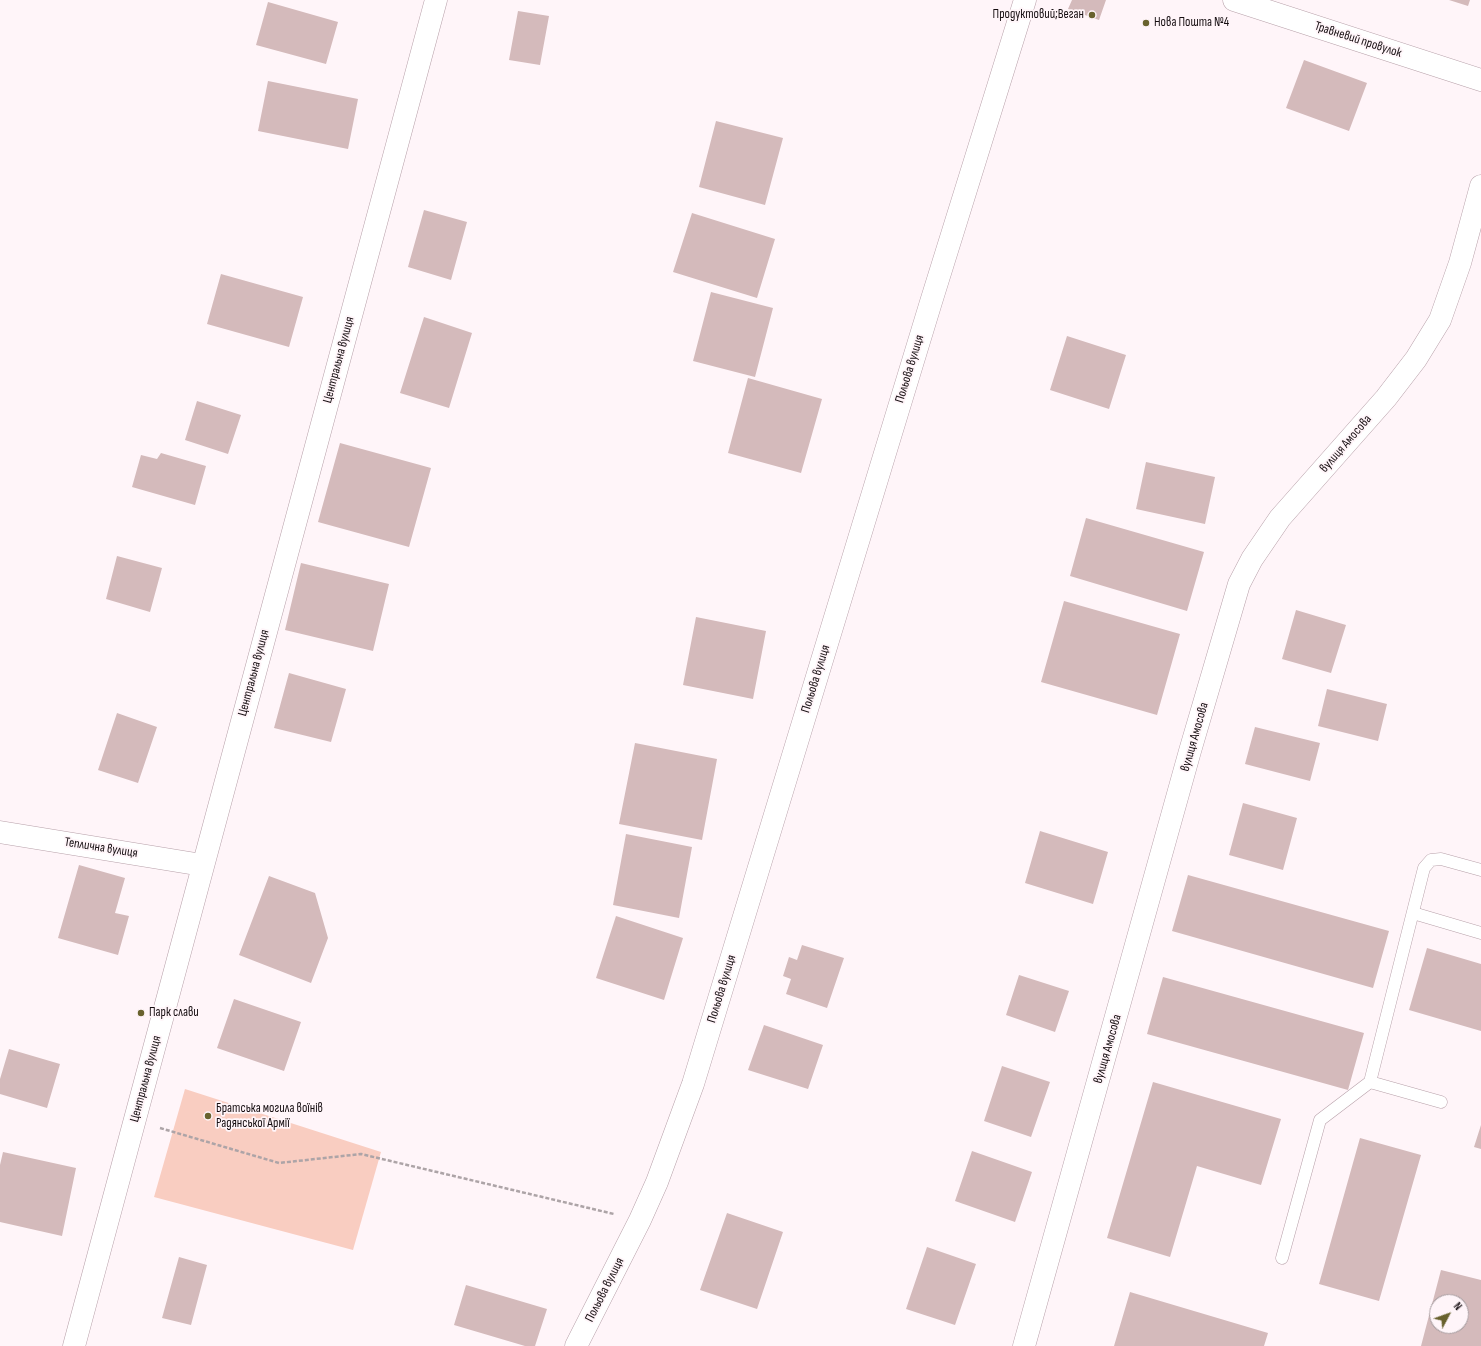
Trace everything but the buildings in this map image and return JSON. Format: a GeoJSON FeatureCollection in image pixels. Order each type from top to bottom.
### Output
{"type":"FeatureCollection","features":[{"type":"Feature","properties":{"kind":"street","name":"Центральна вулиця"},"geometry":{"type":"LineString","coordinates":[[74,1346],[202,865],[436,0]]}},
{"type":"Feature","properties":{"kind":"street","name":"Польова вулиця"},"geometry":{"type":"LineString","coordinates":[[576,1346],[640,1220],[657,1182],[693,1084],[917,347],[1025,0]]}},
{"type":"Feature","properties":{"kind":"street","name":"Травневий провулок"},"geometry":{"type":"LineString","coordinates":[[1234,0],[1481,80]]}},
{"type":"Feature","properties":{"kind":"street","name":"вулиця Амосова"},"geometry":{"type":"LineString","coordinates":[[1024,1346],[1190,751],[1239,584],[1252,559],[1280,518],[1386,398],[1416,359],[1440,320],[1460,263],[1481,186]]}},
{"type":"Feature","properties":{"kind":"street","name":"Теплична вулиця"},"geometry":{"type":"LineString","coordinates":[[0,832],[202,865]]}},
{"type":"Feature","properties":{"kind":"lane"},"geometry":{"type":"LineString","coordinates":[[1282,1258],[1320,1120],[1370,1082],[1424,868],[1431,860],[1442,859],[1481,870]]}},
{"type":"Feature","properties":{"kind":"lane"},"geometry":{"type":"LineString","coordinates":[[1413,914],[1481,932]]}},
{"type":"Feature","properties":{"kind":"lane"},"geometry":{"type":"LineString","coordinates":[[1370,1082],[1441,1102]]}},
{"type":"Feature","properties":{"kind":"path"},"geometry":{"type":"LineString","coordinates":[[135,1120],[279,1164],[361,1154],[640,1220]]}},
{"type":"Feature","properties":{"kind":"shaded area"},"geometry":{"type":"Polygon","coordinates":[[[185,1089],[381,1152],[353,1250],[154,1197],[185,1089]]]}},
{"type":"Feature","properties":{"kind":"place","name":"Продуктовий;Веган"},"geometry":{"type":"Point","coordinates":[1092,15]}},
{"type":"Feature","properties":{"kind":"place","name":"Нова Пошта №4"},"geometry":{"type":"Point","coordinates":[1146,23]}},
{"type":"Feature","properties":{"kind":"place","name":"Парк слави"},"geometry":{"type":"Point","coordinates":[141,1013]}},
{"type":"Feature","properties":{"kind":"place","name":"Братська могила воїнів Радянської Армії"},"geometry":{"type":"Point","coordinates":[208,1116]}}]}
